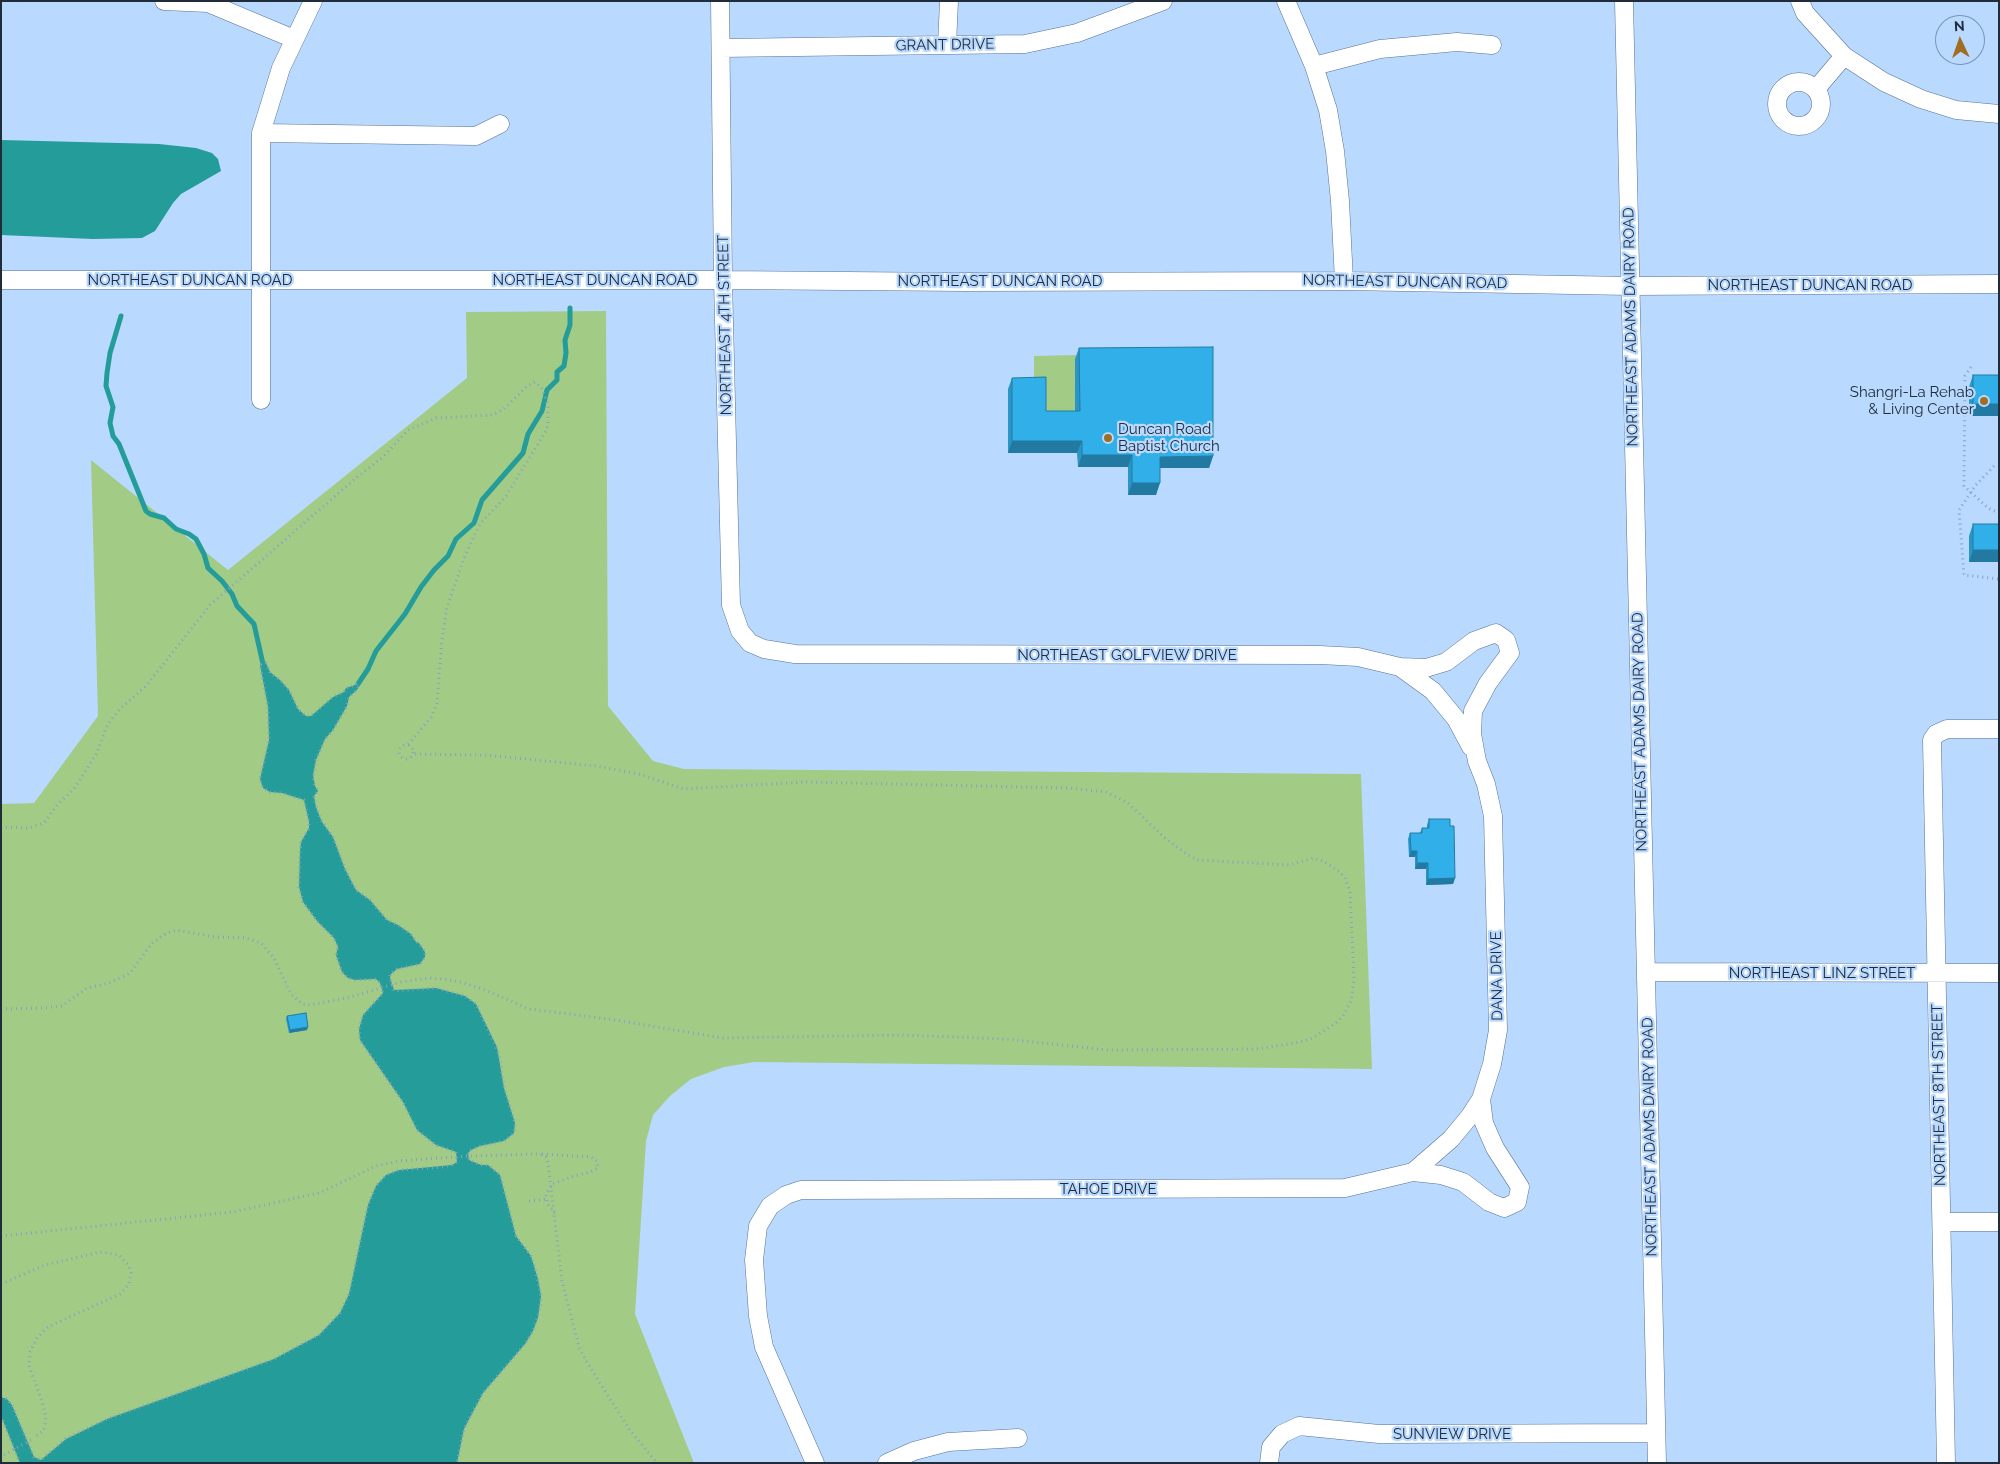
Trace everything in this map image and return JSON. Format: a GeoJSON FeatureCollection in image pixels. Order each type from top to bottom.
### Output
{"type":"FeatureCollection","features":[{"type":"Feature","properties":{"kind":"street"},"geometry":{"type":"LineString","coordinates":[[164,1],[208,3],[294,39]]}},
{"type":"Feature","properties":{"kind":"street"},"geometry":{"type":"LineString","coordinates":[[261,400],[261,133],[281,68],[313,1]]}},
{"type":"Feature","properties":{"kind":"street","name":"NORTHEAST 4TH STREET"},"geometry":{"type":"LineString","coordinates":[[720,1],[723,280],[731,605],[740,631],[750,642]]}},
{"type":"Feature","properties":{"kind":"street"},"geometry":{"type":"LineString","coordinates":[[947,45],[949,1]]}},
{"type":"Feature","properties":{"kind":"street","name":"GRANT DRIVE"},"geometry":{"type":"LineString","coordinates":[[721,48],[1025,44],[1077,33],[1163,1]]}},
{"type":"Feature","properties":{"kind":"street"},"geometry":{"type":"LineString","coordinates":[[1286,1],[1314,66],[1328,110],[1335,151],[1340,201],[1344,281]]}},
{"type":"Feature","properties":{"kind":"street","name":"NORTHEAST ADAMS DAIRY ROAD"},"geometry":{"type":"LineString","coordinates":[[1624,1],[1657,1463]]}},
{"type":"Feature","properties":{"kind":"street"},"geometry":{"type":"LineString","coordinates":[[1800,1],[1805,13],[1844,56],[1884,82],[1921,99],[1956,110],[1999,114]]}},
{"type":"Feature","properties":{"kind":"street"},"geometry":{"type":"LineString","coordinates":[[1314,66],[1380,49],[1457,42],[1492,45]]}},
{"type":"Feature","properties":{"kind":"street"},"geometry":{"type":"LineString","coordinates":[[1816,89],[1844,56]]}},
{"type":"Feature","properties":{"kind":"street"},"geometry":{"type":"LineString","coordinates":[[261,133],[476,136],[500,124]]}},
{"type":"Feature","properties":{"kind":"street","name":"NORTHEAST DUNCAN ROAD"},"geometry":{"type":"LineString","coordinates":[[1,280],[1344,281],[1630,286],[1999,284]]}},
{"type":"Feature","properties":{"kind":"street","name":"NORTHEAST GOLFVIEW DRIVE"},"geometry":{"type":"LineString","coordinates":[[750,642],[764,649],[795,654],[1320,655],[1358,657],[1400,667],[1426,668],[1446,662],[1474,641],[1496,633]]}},
{"type":"Feature","properties":{"kind":"street","name":"DANA DRIVE"},"geometry":{"type":"LineString","coordinates":[[1477,761],[1472,734],[1473,711],[1488,683],[1510,653],[1506,640],[1496,633]]}},
{"type":"Feature","properties":{"kind":"street","name":"DANA DRIVE"},"geometry":{"type":"LineString","coordinates":[[1400,667],[1433,691],[1456,719],[1486,784],[1493,816],[1498,1030],[1492,1064],[1481,1100],[1484,1123],[1495,1148],[1518,1182]]}},
{"type":"Feature","properties":{"kind":"street","name":"NORTHEAST 8TH STREET"},"geometry":{"type":"LineString","coordinates":[[1946,1463],[1932,740],[1940,725],[1999,729]]}},
{"type":"Feature","properties":{"kind":"street","name":"NORTHEAST LINZ STREET"},"geometry":{"type":"LineString","coordinates":[[1646,972],[1999,973]]}},
{"type":"Feature","properties":{"kind":"street","name":"TAHOE DRIVE"},"geometry":{"type":"LineString","coordinates":[[1413,1172],[1451,1139],[1481,1100]]}},
{"type":"Feature","properties":{"kind":"street","name":"TAHOE DRIVE"},"geometry":{"type":"LineString","coordinates":[[815,1463],[764,1348],[755,1285],[754,1260],[758,1226],[770,1206],[786,1195],[801,1190],[1345,1188],[1413,1172],[1441,1175],[1463,1182],[1489,1202],[1504,1208],[1517,1202],[1520,1187],[1518,1182]]}},
{"type":"Feature","properties":{"kind":"street"},"geometry":{"type":"LineString","coordinates":[[1942,1222],[1999,1222]]}},
{"type":"Feature","properties":{"kind":"street","name":"SUNVIEW DRIVE"},"geometry":{"type":"LineString","coordinates":[[1269,1463],[1271,1448],[1282,1434],[1299,1426],[1379,1434],[1656,1433]]}},
{"type":"Feature","properties":{"kind":"street"},"geometry":{"type":"LineString","coordinates":[[887,1463],[914,1452],[948,1442],[1018,1438]]}},
{"type":"Feature","properties":{"kind":"path"},"geometry":{"type":"LineString","coordinates":[[1971,367],[1964,376],[1964,486],[1988,508],[1999,512]]}},
{"type":"Feature","properties":{"kind":"path"},"geometry":{"type":"LineString","coordinates":[[1,827],[29,828],[44,823],[57,804],[74,789],[82,778],[111,720],[120,709],[146,686],[197,620],[225,591],[383,457],[408,430],[436,418],[492,415],[504,409],[535,382],[541,387],[548,404],[546,431],[506,496],[480,524],[466,554],[445,615],[437,703],[431,717],[408,745],[402,746],[399,750],[400,754],[405,758],[412,754],[493,756],[596,766],[639,774],[683,789],[805,782],[1069,788],[1106,792],[1128,803],[1166,838],[1188,856],[1197,860],[1289,865],[1319,858],[1334,868],[1345,878],[1350,892],[1354,990],[1348,1009],[1336,1023],[1313,1038],[1256,1049],[1126,1050],[1059,1046],[1006,1039],[902,1035],[723,1038],[618,1020],[529,1009],[483,989],[445,979],[429,978],[392,984],[347,998],[310,1005],[302,1004],[291,994],[274,958],[261,943],[246,938],[215,937],[177,930],[167,933],[152,943],[130,973],[109,984],[87,988],[62,1006],[1,1009]]}},
{"type":"Feature","properties":{"kind":"path"},"geometry":{"type":"LineString","coordinates":[[1999,466],[1994,466],[1971,492],[1959,510],[1964,575],[1999,579]]}},
{"type":"Feature","properties":{"kind":"path"},"geometry":{"type":"LineString","coordinates":[[1,1397],[7,1399],[12,1405],[34,1458],[41,1460],[66,1439],[107,1419],[274,1359],[319,1335],[340,1313],[349,1294],[368,1205],[376,1186],[386,1175],[399,1170],[452,1165],[457,1162],[456,1152],[436,1145],[417,1130],[403,1102],[360,1040],[359,1029],[363,1014],[383,993],[382,987],[376,979],[355,980],[348,978],[342,972],[336,955],[338,947],[334,938],[316,921],[303,902],[299,887],[300,842],[309,828],[304,800],[282,793],[270,792],[261,784],[260,775],[267,757],[269,740],[268,707],[260,665],[266,663],[270,672],[289,690],[298,709],[306,716],[311,716],[333,698],[344,692],[346,688],[358,684],[358,689],[349,697],[347,706],[333,730],[325,738],[318,754],[313,774],[318,791],[314,799],[320,818],[333,837],[345,869],[356,890],[370,900],[387,920],[411,934],[416,942],[420,943],[425,952],[425,957],[420,964],[397,969],[390,974],[394,991],[436,988],[465,996],[476,1004],[497,1047],[504,1088],[515,1123],[514,1133],[504,1141],[475,1148],[469,1152],[468,1156]]}},
{"type":"Feature","properties":{"kind":"path"},"geometry":{"type":"LineString","coordinates":[[408,745],[412,750],[412,754]]}},
{"type":"Feature","properties":{"kind":"path"},"geometry":{"type":"LineString","coordinates":[[539,1154],[546,1157],[552,1184],[562,1281],[584,1359],[629,1429],[657,1463]]}},
{"type":"Feature","properties":{"kind":"path"},"geometry":{"type":"LineString","coordinates":[[1,1236],[233,1212],[319,1192],[387,1163],[468,1156],[539,1154],[591,1157],[597,1161],[598,1168],[596,1170],[564,1178],[552,1184],[546,1194],[550,1210],[555,1214]]}},
{"type":"Feature","properties":{"kind":"path"},"geometry":{"type":"LineString","coordinates":[[457,1463],[464,1429],[483,1393],[534,1331],[541,1296],[531,1256],[516,1236],[500,1175],[488,1165],[481,1165],[469,1160],[468,1156]]}},
{"type":"Feature","properties":{"kind":"path"},"geometry":{"type":"LineString","coordinates":[[529,1201],[547,1199]]}},
{"type":"Feature","properties":{"kind":"path"},"geometry":{"type":"LineString","coordinates":[[1,1284],[45,1265],[100,1252],[119,1255],[129,1266],[131,1273],[129,1284],[120,1294],[48,1327],[37,1338],[30,1352],[29,1366],[42,1400],[46,1418],[44,1430],[3,1456]]}},
{"type":"Feature","properties":{"kind":"path"},"geometry":{"type":"LineString","coordinates":[[1,1416],[6,1432],[12,1439],[20,1463]]}},
{"type":"Feature","properties":{"kind":"shaded area"},"geometry":{"type":"Polygon","coordinates":[[[1,140],[159,144],[196,148],[212,153],[218,159],[221,171],[181,194],[155,231],[142,238],[93,239],[1,235],[1,140]]]}},
{"type":"Feature","properties":{"kind":"shaded area"},"geometry":{"type":"Polygon","coordinates":[[[606,311],[608,706],[653,761],[684,769],[1361,774],[1372,1069],[754,1062],[724,1067],[691,1079],[670,1096],[653,1115],[646,1141],[635,1314],[694,1463],[1,1463],[1,804],[34,803],[98,716],[91,460],[228,570],[467,378],[466,312],[606,311]]]}},
{"type":"Feature","properties":{"kind":"shaded area"},"geometry":{"type":"Polygon","coordinates":[[[1076,355],[1075,423],[1041,423],[1034,389],[1034,356],[1076,355]]]}},
{"type":"Feature","properties":{"kind":"shaded area"},"geometry":{"type":"Polygon","coordinates":[[[266,663],[270,672],[289,690],[298,709],[306,716],[311,716],[333,697],[344,692],[346,688],[358,684],[358,689],[349,697],[347,706],[333,730],[325,739],[316,760],[313,775],[318,791],[314,796],[316,807],[322,822],[333,837],[345,869],[356,890],[370,900],[387,920],[411,934],[425,952],[425,957],[420,964],[397,969],[391,974],[390,978],[394,990],[436,988],[465,996],[476,1004],[497,1047],[504,1088],[515,1123],[514,1133],[504,1141],[471,1150],[468,1153],[469,1160],[481,1165],[488,1165],[500,1175],[516,1236],[531,1256],[538,1279],[541,1296],[538,1318],[525,1344],[483,1393],[464,1429],[457,1463],[20,1463],[1,1416],[1,1397],[7,1399],[12,1405],[34,1457],[41,1460],[66,1439],[107,1419],[274,1359],[319,1335],[340,1313],[349,1294],[368,1205],[376,1186],[386,1175],[399,1170],[452,1165],[457,1162],[456,1152],[436,1145],[417,1130],[403,1102],[360,1040],[359,1029],[363,1015],[383,993],[380,983],[376,979],[355,980],[348,978],[342,972],[336,955],[338,947],[334,938],[317,921],[303,902],[299,887],[300,851],[301,842],[309,828],[304,800],[282,793],[270,792],[263,788],[260,779],[269,740],[268,707],[260,665],[266,663]]]}},
{"type":"Feature","properties":{"kind":"building","name":"Duncan Road Baptist Church"},"geometry":{"type":"Polygon","coordinates":[[[1213,347],[1213,456],[1160,457],[1160,483],[1132,483],[1132,455],[1082,455],[1082,441],[1012,441],[1012,378],[1046,377],[1046,411],[1080,411],[1079,348],[1213,347]]]}},
{"type":"Feature","properties":{"kind":"building"},"geometry":{"type":"Polygon","coordinates":[[[1973,375],[1999,375],[1999,404],[1973,404],[1973,375]]]}},
{"type":"Feature","properties":{"kind":"building"},"geometry":{"type":"Polygon","coordinates":[[[1973,524],[1999,524],[1999,550],[1973,550],[1973,524]]]}},
{"type":"Feature","properties":{"kind":"building"},"geometry":{"type":"Polygon","coordinates":[[[1429,819],[1450,819],[1450,826],[1454,826],[1455,878],[1428,879],[1428,863],[1417,863],[1417,851],[1411,851],[1410,833],[1422,833],[1422,828],[1429,828],[1429,819]]]}},
{"type":"Feature","properties":{"kind":"building"},"geometry":{"type":"Polygon","coordinates":[[[306,1013],[308,1027],[290,1030],[287,1016],[306,1013]]]}},
{"type":"Feature","properties":{"kind":"waterway"},"geometry":{"type":"LineString","coordinates":[[358,684],[368,669],[376,651],[405,614],[421,587],[448,556],[456,539],[474,523],[482,500],[523,453],[528,434],[542,411],[547,390],[557,380],[557,372],[564,366],[565,340],[570,325],[570,308]]}},
{"type":"Feature","properties":{"kind":"waterway"},"geometry":{"type":"LineString","coordinates":[[121,316],[110,353],[106,386],[113,407],[110,423],[113,436],[119,444],[146,511],[164,518],[176,529],[196,539],[204,554],[208,568],[222,581],[232,594],[237,606],[254,624],[263,664]]}},
{"type":"Feature","properties":{"kind":"place","name":"Shangri-La Rehab & Living Center"},"geometry":{"type":"Point","coordinates":[1984,401]}},
{"type":"Feature","properties":{"kind":"place","name":"Duncan Road Baptist Church"},"geometry":{"type":"Point","coordinates":[1108,438]}}]}
